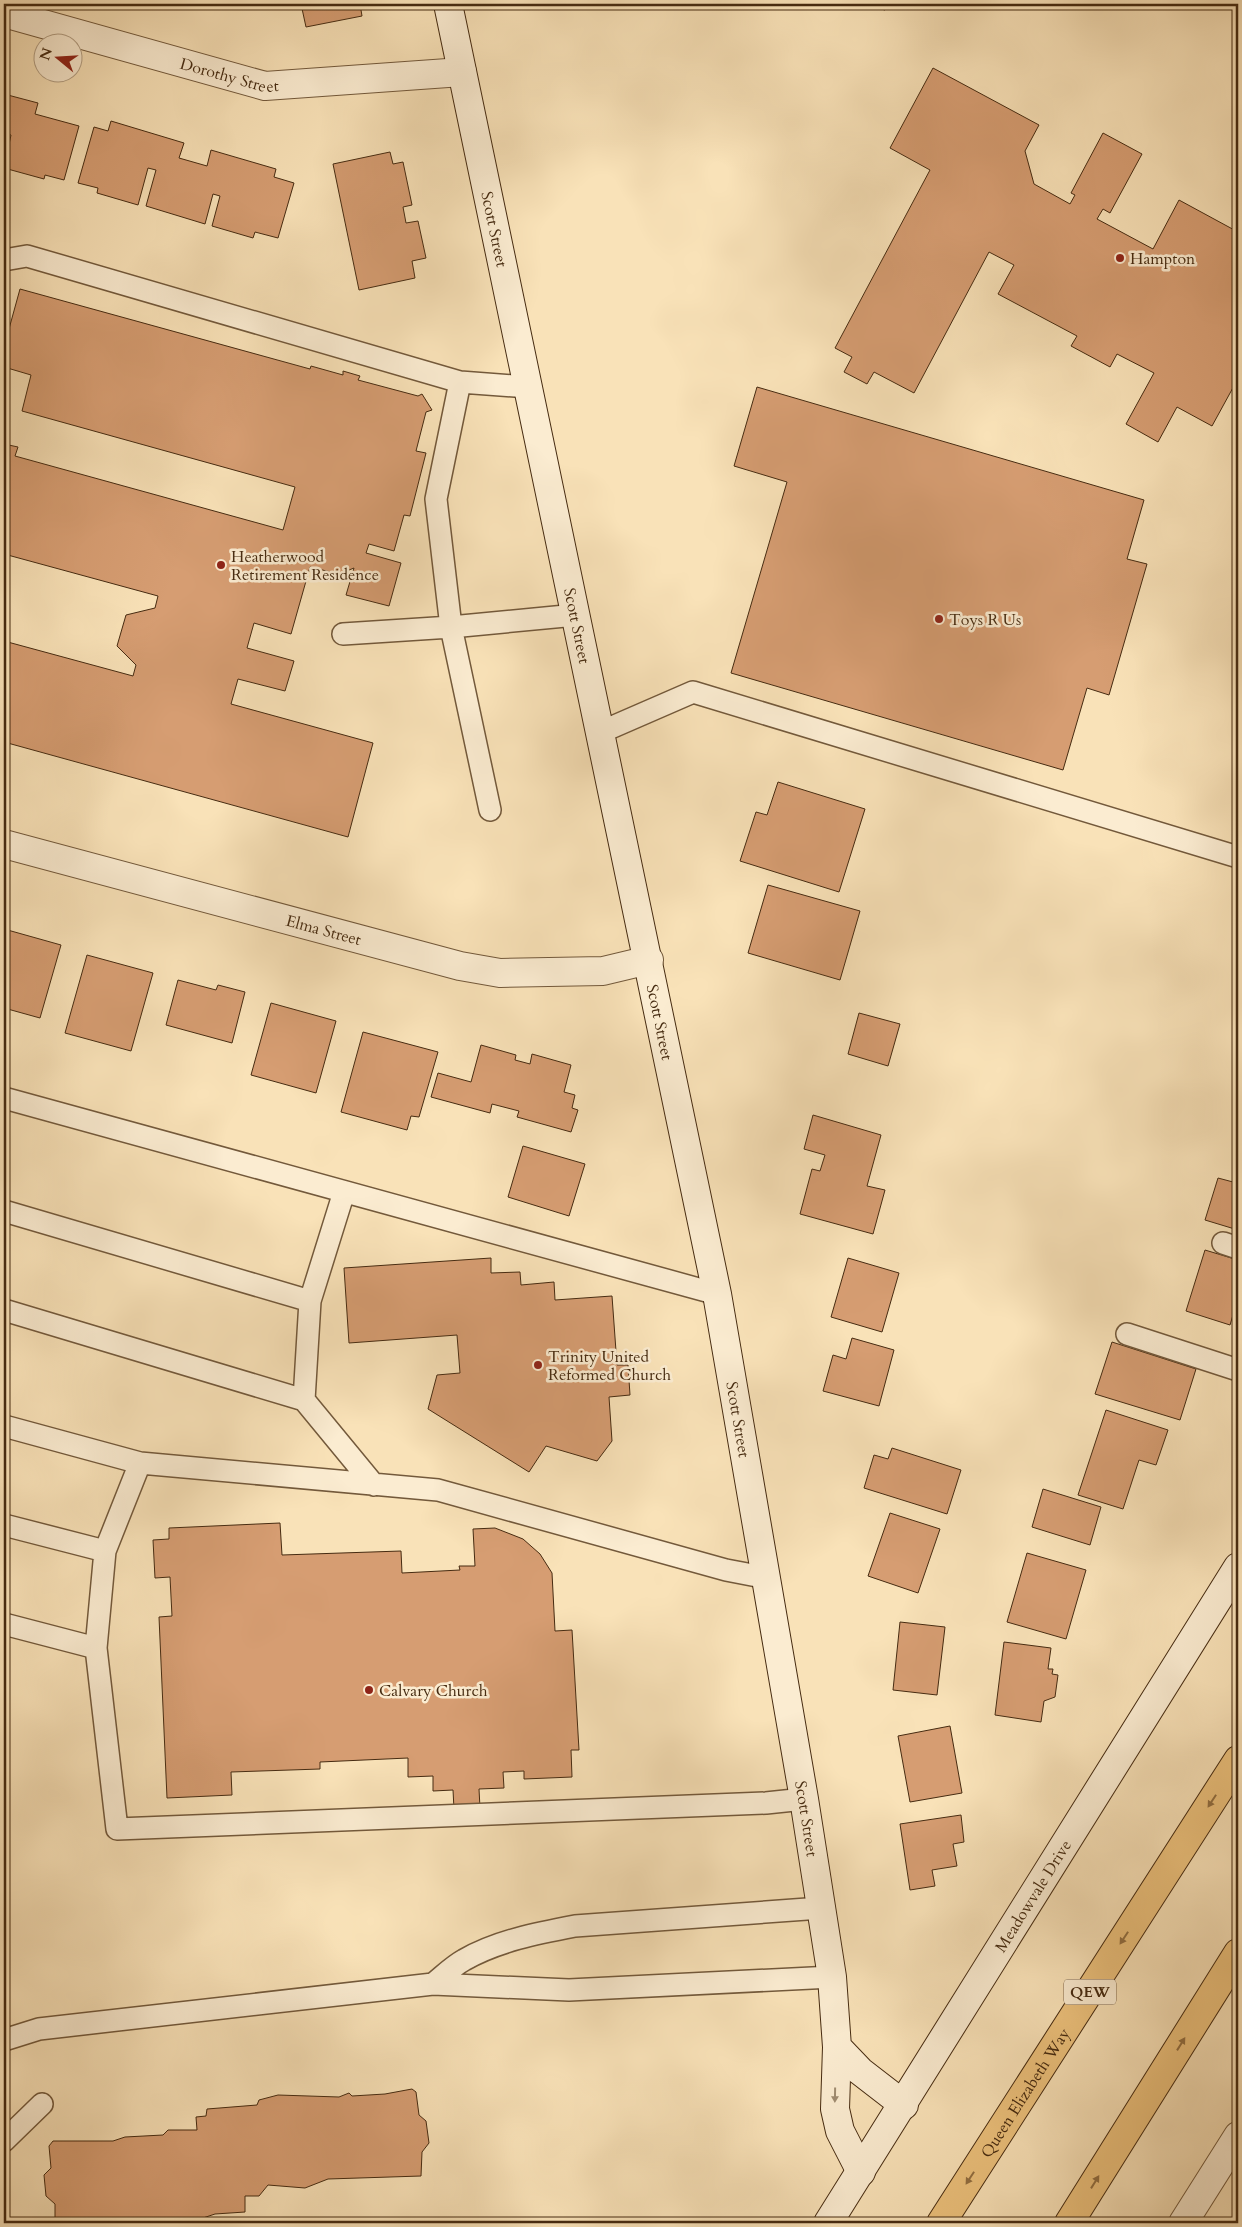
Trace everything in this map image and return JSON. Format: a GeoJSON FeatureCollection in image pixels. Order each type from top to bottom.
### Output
{"type":"FeatureCollection","features":[{"type":"Feature","properties":{"kind":"highway","name":"Queen Elizabeth Way"},"geometry":{"type":"LineString","coordinates":[[941,2223],[1238,1760]]}},
{"type":"Feature","properties":{"kind":"highway"},"geometry":{"type":"LineString","coordinates":[[1069,2223],[1238,1953]]}},
{"type":"Feature","properties":{"kind":"street","name":"Scott Street"},"geometry":{"type":"LineString","coordinates":[[448,4],[718,1294],[768,1578],[832,1977],[837,2047],[835,2109],[840,2131],[861,2172]]}},
{"type":"Feature","properties":{"kind":"street","name":"Dorothy Street"},"geometry":{"type":"LineString","coordinates":[[4,13],[265,86],[462,72]]}},
{"type":"Feature","properties":{"kind":"street","name":"Elma Street"},"geometry":{"type":"LineString","coordinates":[[4,844],[460,966],[500,973],[603,971],[649,960]]}},
{"type":"Feature","properties":{"kind":"street","name":"Meadowvale Drive"},"geometry":{"type":"LineString","coordinates":[[828,2223],[904,2105],[1238,1567]]}},
{"type":"Feature","properties":{"kind":"street"},"geometry":{"type":"LineString","coordinates":[[837,2047],[860,2071],[904,2105]]}},
{"type":"Feature","properties":{"kind":"street"},"geometry":{"type":"LineString","coordinates":[[1183,2223],[1238,2136]]}},
{"type":"Feature","properties":{"kind":"lane"},"geometry":{"type":"LineString","coordinates":[[4,260],[27,256],[460,382],[528,387]]}},
{"type":"Feature","properties":{"kind":"lane"},"geometry":{"type":"LineString","coordinates":[[460,382],[436,499],[451,627],[490,810]]}},
{"type":"Feature","properties":{"kind":"lane"},"geometry":{"type":"LineString","coordinates":[[343,634],[451,627],[576,615]]}},
{"type":"Feature","properties":{"kind":"lane"},"geometry":{"type":"LineString","coordinates":[[600,732],[693,692],[1238,857]]}},
{"type":"Feature","properties":{"kind":"lane"},"geometry":{"type":"LineString","coordinates":[[4,1098],[718,1294]]}},
{"type":"Feature","properties":{"kind":"lane"},"geometry":{"type":"LineString","coordinates":[[304,1400],[310,1301],[344,1192]]}},
{"type":"Feature","properties":{"kind":"lane"},"geometry":{"type":"LineString","coordinates":[[4,1211],[310,1301]]}},
{"type":"Feature","properties":{"kind":"lane"},"geometry":{"type":"LineString","coordinates":[[4,1310],[304,1400],[374,1484]]}},
{"type":"Feature","properties":{"kind":"lane"},"geometry":{"type":"LineString","coordinates":[[1127,1334],[1238,1370]]}},
{"type":"Feature","properties":{"kind":"lane"},"geometry":{"type":"LineString","coordinates":[[4,1426],[140,1463],[438,1490],[726,1570],[768,1578]]}},
{"type":"Feature","properties":{"kind":"lane"},"geometry":{"type":"LineString","coordinates":[[140,1463],[105,1551],[96,1648],[118,1830],[766,1803],[804,1799]]}},
{"type":"Feature","properties":{"kind":"lane"},"geometry":{"type":"LineString","coordinates":[[4,1525],[105,1551]]}},
{"type":"Feature","properties":{"kind":"lane"},"geometry":{"type":"LineString","coordinates":[[4,1624],[96,1648]]}},
{"type":"Feature","properties":{"kind":"lane"},"geometry":{"type":"LineString","coordinates":[[433,1984],[464,1960],[538,1933],[575,1926],[821,1908]]}},
{"type":"Feature","properties":{"kind":"lane"},"geometry":{"type":"LineString","coordinates":[[4,2040],[38,2029],[433,1984],[569,1990],[832,1977]]}},
{"type":"Feature","properties":{"kind":"lane"},"geometry":{"type":"LineString","coordinates":[[4,2141],[42,2104]]}},
{"type":"Feature","properties":{"kind":"building"},"geometry":{"type":"Polygon","coordinates":[[[301,4],[360,4],[362,16],[306,27],[301,4]]]}},
{"type":"Feature","properties":{"kind":"building"},"geometry":{"type":"Polygon","coordinates":[[[862,4],[887,4],[885,10],[862,4]]]}},
{"type":"Feature","properties":{"kind":"building","name":"Hampton"},"geometry":{"type":"Polygon","coordinates":[[[933,68],[1039,125],[1025,151],[1034,184],[1070,204],[1075,195],[1071,193],[1103,133],[1142,154],[1110,213],[1103,209],[1097,219],[1153,249],[1179,200],[1238,232],[1238,386],[1235,384],[1212,426],[1177,407],[1158,442],[1126,424],[1154,373],[1117,354],[1110,367],[1071,346],[1077,336],[998,294],[1014,265],[989,252],[914,393],[874,372],[867,384],[844,372],[852,357],[835,348],[930,170],[890,148],[933,68]]]}},
{"type":"Feature","properties":{"kind":"building"},"geometry":{"type":"Polygon","coordinates":[[[4,94],[38,103],[35,114],[79,126],[64,180],[45,175],[44,179],[4,168],[11,135],[4,133],[4,94]]]}},
{"type":"Feature","properties":{"kind":"building"},"geometry":{"type":"Polygon","coordinates":[[[111,121],[184,143],[179,158],[207,166],[211,150],[276,169],[274,177],[294,183],[278,238],[255,232],[253,238],[212,226],[220,196],[213,194],[205,224],[146,206],[156,170],[148,168],[138,205],[97,193],[98,188],[78,183],[94,127],[108,131],[111,121]]]}},
{"type":"Feature","properties":{"kind":"building"},"geometry":{"type":"Polygon","coordinates":[[[390,152],[393,164],[403,162],[412,205],[403,207],[406,223],[418,221],[426,258],[412,261],[415,278],[359,290],[333,164],[390,152]]]}},
{"type":"Feature","properties":{"kind":"building","name":"Heatherwood Retirement Residence"},"geometry":{"type":"Polygon","coordinates":[[[20,289],[310,369],[311,366],[343,375],[343,371],[360,376],[358,380],[418,396],[422,394],[432,410],[426,412],[416,451],[426,453],[410,516],[404,515],[394,551],[369,544],[366,553],[401,563],[389,606],[346,595],[354,568],[339,574],[310,567],[291,634],[254,623],[247,648],[294,661],[285,691],[238,679],[231,704],[373,743],[348,837],[4,742],[4,641],[133,676],[136,665],[117,646],[126,615],[155,608],[158,596],[4,554],[4,444],[18,447],[15,456],[283,530],[295,487],[22,411],[31,375],[4,367],[4,347],[20,289]]]}},
{"type":"Feature","properties":{"kind":"building","name":"Toys R Us"},"geometry":{"type":"Polygon","coordinates":[[[757,387],[1144,500],[1127,559],[1147,564],[1109,695],[1087,688],[1063,770],[731,673],[787,482],[734,466],[757,387]]]}},
{"type":"Feature","properties":{"kind":"building"},"geometry":{"type":"Polygon","coordinates":[[[778,782],[865,809],[839,892],[740,861],[756,812],[767,815],[778,782]]]}},
{"type":"Feature","properties":{"kind":"building"},"geometry":{"type":"Polygon","coordinates":[[[768,885],[860,911],[840,980],[748,953],[768,885]]]}},
{"type":"Feature","properties":{"kind":"building"},"geometry":{"type":"Polygon","coordinates":[[[4,929],[61,945],[40,1018],[4,1008],[4,929]]]}},
{"type":"Feature","properties":{"kind":"building"},"geometry":{"type":"Polygon","coordinates":[[[87,955],[153,973],[131,1051],[65,1033],[87,955]]]}},
{"type":"Feature","properties":{"kind":"building"},"geometry":{"type":"Polygon","coordinates":[[[178,980],[216,990],[218,985],[245,992],[232,1043],[166,1025],[178,980]]]}},
{"type":"Feature","properties":{"kind":"building"},"geometry":{"type":"Polygon","coordinates":[[[271,1003],[336,1021],[316,1093],[251,1075],[271,1003]]]}},
{"type":"Feature","properties":{"kind":"building"},"geometry":{"type":"Polygon","coordinates":[[[859,1013],[900,1024],[888,1066],[848,1054],[859,1013]]]}},
{"type":"Feature","properties":{"kind":"building"},"geometry":{"type":"Polygon","coordinates":[[[363,1032],[438,1052],[419,1117],[411,1116],[407,1130],[341,1112],[363,1032]]]}},
{"type":"Feature","properties":{"kind":"building"},"geometry":{"type":"Polygon","coordinates":[[[481,1045],[516,1055],[515,1060],[530,1064],[532,1054],[571,1065],[564,1092],[575,1095],[572,1108],[578,1110],[571,1132],[517,1117],[519,1111],[492,1104],[490,1113],[431,1097],[438,1073],[471,1082],[481,1045]]]}},
{"type":"Feature","properties":{"kind":"building"},"geometry":{"type":"Polygon","coordinates":[[[813,1115],[881,1135],[867,1186],[885,1190],[873,1234],[800,1214],[812,1169],[820,1171],[825,1155],[804,1149],[813,1115]]]}},
{"type":"Feature","properties":{"kind":"building"},"geometry":{"type":"Polygon","coordinates":[[[523,1146],[585,1164],[569,1216],[508,1197],[523,1146]]]}},
{"type":"Feature","properties":{"kind":"building"},"geometry":{"type":"Polygon","coordinates":[[[1238,1165],[1238,1230],[1205,1220],[1218,1178],[1233,1182],[1238,1165]]]}},
{"type":"Feature","properties":{"kind":"building"},"geometry":{"type":"Polygon","coordinates":[[[1205,1250],[1238,1260],[1238,1306],[1236,1305],[1230,1325],[1186,1311],[1205,1250]]]}},
{"type":"Feature","properties":{"kind":"building","name":"Trinity United Reformed Church"},"geometry":{"type":"Polygon","coordinates":[[[491,1258],[491,1273],[520,1272],[521,1285],[554,1282],[555,1300],[612,1296],[617,1365],[628,1365],[630,1395],[609,1397],[612,1441],[597,1461],[546,1446],[529,1472],[428,1409],[437,1375],[460,1373],[457,1335],[349,1343],[344,1268],[491,1258]]]}},
{"type":"Feature","properties":{"kind":"building"},"geometry":{"type":"Polygon","coordinates":[[[848,1258],[899,1273],[882,1332],[831,1317],[848,1258]]]}},
{"type":"Feature","properties":{"kind":"building"},"geometry":{"type":"Polygon","coordinates":[[[852,1338],[894,1350],[879,1406],[823,1391],[833,1355],[846,1359],[852,1338]]]}},
{"type":"Feature","properties":{"kind":"building"},"geometry":{"type":"Polygon","coordinates":[[[1112,1342],[1196,1369],[1180,1420],[1095,1394],[1112,1342]]]}},
{"type":"Feature","properties":{"kind":"building"},"geometry":{"type":"Polygon","coordinates":[[[1106,1410],[1168,1430],[1156,1465],[1139,1460],[1123,1509],[1078,1495],[1106,1410]]]}},
{"type":"Feature","properties":{"kind":"building"},"geometry":{"type":"Polygon","coordinates":[[[892,1448],[961,1470],[947,1514],[864,1488],[874,1455],[888,1459],[892,1448]]]}},
{"type":"Feature","properties":{"kind":"building"},"geometry":{"type":"Polygon","coordinates":[[[1043,1489],[1101,1507],[1090,1545],[1032,1527],[1043,1489]]]}},
{"type":"Feature","properties":{"kind":"building"},"geometry":{"type":"Polygon","coordinates":[[[890,1513],[940,1529],[918,1593],[868,1576],[890,1513]]]}},
{"type":"Feature","properties":{"kind":"building","name":"Calvary Church"},"geometry":{"type":"Polygon","coordinates":[[[280,1523],[282,1555],[401,1551],[402,1573],[460,1570],[459,1566],[475,1566],[473,1529],[495,1528],[523,1539],[540,1554],[552,1573],[555,1631],[572,1630],[579,1750],[571,1750],[572,1777],[524,1779],[524,1771],[503,1772],[504,1788],[479,1789],[480,1808],[454,1809],[453,1790],[433,1791],[433,1776],[408,1777],[408,1758],[320,1762],[320,1769],[231,1772],[232,1795],[167,1798],[159,1617],[172,1616],[170,1577],[155,1578],[153,1540],[169,1539],[169,1528],[280,1523]]]}},
{"type":"Feature","properties":{"kind":"building"},"geometry":{"type":"Polygon","coordinates":[[[1027,1553],[1086,1570],[1066,1639],[1007,1622],[1027,1553]]]}},
{"type":"Feature","properties":{"kind":"building"},"geometry":{"type":"Polygon","coordinates":[[[900,1622],[945,1627],[937,1695],[893,1690],[900,1622]]]}},
{"type":"Feature","properties":{"kind":"building"},"geometry":{"type":"Polygon","coordinates":[[[1004,1642],[1051,1648],[1048,1669],[1053,1669],[1052,1674],[1058,1675],[1055,1697],[1044,1701],[1041,1722],[995,1715],[1004,1642]]]}},
{"type":"Feature","properties":{"kind":"building"},"geometry":{"type":"Polygon","coordinates":[[[950,1726],[962,1793],[910,1802],[898,1736],[950,1726]]]}},
{"type":"Feature","properties":{"kind":"building"},"geometry":{"type":"Polygon","coordinates":[[[961,1815],[964,1842],[953,1844],[957,1866],[932,1870],[935,1886],[910,1890],[900,1824],[961,1815]]]}},
{"type":"Feature","properties":{"kind":"building"},"geometry":{"type":"Polygon","coordinates":[[[412,2089],[416,2092],[419,2115],[426,2121],[429,2143],[422,2152],[421,2176],[328,2179],[305,2188],[268,2185],[259,2196],[245,2196],[245,2212],[215,2214],[191,2222],[173,2223],[153,2218],[55,2223],[55,2204],[46,2196],[44,2175],[51,2168],[49,2146],[53,2141],[113,2141],[125,2137],[163,2135],[168,2130],[197,2130],[196,2117],[206,2116],[207,2109],[257,2105],[259,2100],[278,2095],[339,2097],[349,2093],[352,2096],[385,2094],[412,2089]]]}},
{"type":"Feature","properties":{"kind":"place","name":"Hampton"},"geometry":{"type":"Point","coordinates":[1120,258]}},
{"type":"Feature","properties":{"kind":"place","name":"Heatherwood Retirement Residence"},"geometry":{"type":"Point","coordinates":[221,565]}},
{"type":"Feature","properties":{"kind":"place","name":"Toys R Us"},"geometry":{"type":"Point","coordinates":[939,619]}},
{"type":"Feature","properties":{"kind":"place","name":"Trinity United Reformed Church"},"geometry":{"type":"Point","coordinates":[538,1365]}},
{"type":"Feature","properties":{"kind":"place","name":"Calvary Church"},"geometry":{"type":"Point","coordinates":[369,1690]}}]}
